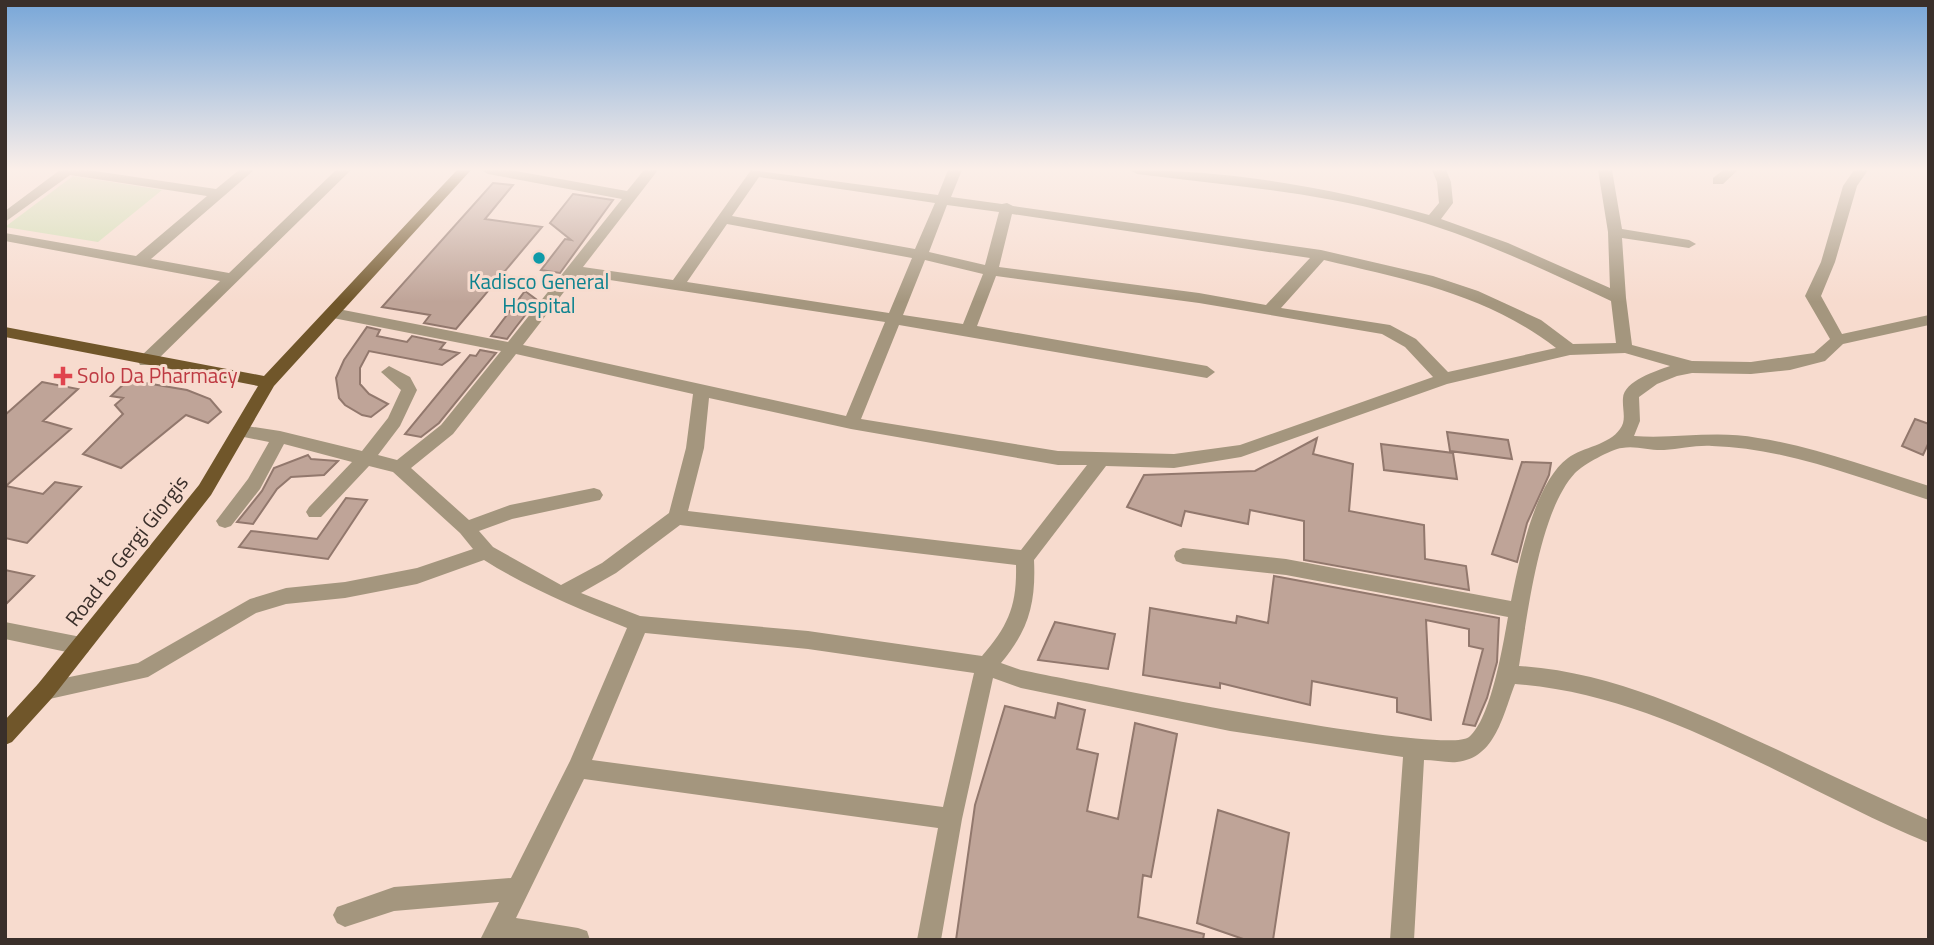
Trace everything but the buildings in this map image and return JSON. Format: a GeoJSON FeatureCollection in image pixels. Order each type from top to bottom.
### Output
{"type":"FeatureCollection","features":[{"type":"Feature","properties":{"kind":"main road","name":"Road to Gergi Giorgis"},"geometry":{"type":"LineString","coordinates":[[5,735],[46,691],[205,490],[268,382],[424,214]]}},
{"type":"Feature","properties":{"kind":"main road"},"geometry":{"type":"LineString","coordinates":[[5,332],[146,361],[268,382]]}},
{"type":"Feature","properties":{"kind":"street"},"geometry":{"type":"LineString","coordinates":[[139,261],[195,214]]}},
{"type":"Feature","properties":{"kind":"street"},"geometry":{"type":"LineString","coordinates":[[146,361],[298,214]]}},
{"type":"Feature","properties":{"kind":"street"},"geometry":{"type":"LineString","coordinates":[[399,467],[421,456],[436,442],[616,214]]}},
{"type":"Feature","properties":{"kind":"street"},"geometry":{"type":"LineString","coordinates":[[677,285],[726,214]]}},
{"type":"Feature","properties":{"kind":"street"},"geometry":{"type":"LineString","coordinates":[[851,423],[892,318],[922,255],[937,214]]}},
{"type":"Feature","properties":{"kind":"street"},"geometry":{"type":"LineString","coordinates":[[968,330],[991,271],[1005,214]]}},
{"type":"Feature","properties":{"kind":"street"},"geometry":{"type":"LineString","coordinates":[[1053,214],[1321,255],[1433,281],[1484,299],[1536,324],[1570,350]]}},
{"type":"Feature","properties":{"kind":"street"},"geometry":{"type":"LineString","coordinates":[[1410,214],[1502,246],[1618,298]]}},
{"type":"Feature","properties":{"kind":"street"},"geometry":{"type":"LineString","coordinates":[[1432,220],[1437,214]]}},
{"type":"Feature","properties":{"kind":"street"},"geometry":{"type":"LineString","coordinates":[[1612,214],[1618,298],[1626,348]]}},
{"type":"Feature","properties":{"kind":"street"},"geometry":{"type":"LineString","coordinates":[[1838,340],[1813,296],[1828,262],[1842,214]]}},
{"type":"Feature","properties":{"kind":"street"},"geometry":{"type":"LineString","coordinates":[[723,219],[922,255],[991,271],[1384,329],[1401,334],[1418,347],[1444,379]]}},
{"type":"Feature","properties":{"kind":"street"},"geometry":{"type":"LineString","coordinates":[[1615,232],[1689,244]]}},
{"type":"Feature","properties":{"kind":"street"},"geometry":{"type":"LineString","coordinates":[[5,237],[231,278]]}},
{"type":"Feature","properties":{"kind":"street"},"geometry":{"type":"LineString","coordinates":[[1269,311],[1321,255]]}},
{"type":"Feature","properties":{"kind":"street"},"geometry":{"type":"LineString","coordinates":[[574,270],[968,330],[1207,372]]}},
{"type":"Feature","properties":{"kind":"street"},"geometry":{"type":"LineString","coordinates":[[333,313],[512,348],[851,423],[1058,458],[1101,460],[1174,461],[1241,451],[1444,379],[1570,350],[1626,348],[1692,367]]}},
{"type":"Feature","properties":{"kind":"street"},"geometry":{"type":"LineString","coordinates":[[240,431],[399,467],[466,528],[486,552],[528,578],[562,594],[639,624],[807,640],[986,666],[1034,682],[1230,721],[1414,749],[1458,752],[1476,745],[1485,734],[1508,674],[1518,611],[1543,516],[1566,471],[1579,458],[1619,441],[1630,431],[1631,395],[1642,384],[1677,369],[1751,368],[1790,364],[1819,356],[1838,340],[1922,321],[1929,333]]}},
{"type":"Feature","properties":{"kind":"street"},"geometry":{"type":"LineString","coordinates":[[315,512],[366,458],[405,403],[409,390],[404,381],[389,372]]}},
{"type":"Feature","properties":{"kind":"street"},"geometry":{"type":"LineString","coordinates":[[562,594],[609,568],[677,517],[695,449],[702,390]]}},
{"type":"Feature","properties":{"kind":"street"},"geometry":{"type":"LineString","coordinates":[[225,521],[254,484],[280,438]]}},
{"type":"Feature","properties":{"kind":"street"},"geometry":{"type":"LineString","coordinates":[[1619,441],[1662,443],[1710,439],[1758,444],[1837,464],[1929,493]]}},
{"type":"Feature","properties":{"kind":"street"},"geometry":{"type":"LineString","coordinates":[[929,940],[951,818],[986,666],[1008,640],[1022,611],[1026,583],[1025,558],[1101,460]]}},
{"type":"Feature","properties":{"kind":"street"},"geometry":{"type":"LineString","coordinates":[[466,528],[510,512],[594,495]]}},
{"type":"Feature","properties":{"kind":"street"},"geometry":{"type":"LineString","coordinates":[[677,517],[1025,558]]}},
{"type":"Feature","properties":{"kind":"street"},"geometry":{"type":"LineString","coordinates":[[46,691],[141,671],[250,607],[286,596],[345,590],[417,576],[486,552]]}},
{"type":"Feature","properties":{"kind":"street"},"geometry":{"type":"LineString","coordinates":[[1183,556],[1286,567],[1518,611]]}},
{"type":"Feature","properties":{"kind":"street"},"geometry":{"type":"LineString","coordinates":[[578,940],[496,934],[578,768],[639,624]]}},
{"type":"Feature","properties":{"kind":"street"},"geometry":{"type":"LineString","coordinates":[[5,630],[81,646]]}},
{"type":"Feature","properties":{"kind":"street"},"geometry":{"type":"LineString","coordinates":[[1508,674],[1559,678],[1627,695],[1702,725],[1929,832]]}},
{"type":"Feature","properties":{"kind":"street"},"geometry":{"type":"LineString","coordinates":[[1402,940],[1414,749]]}},
{"type":"Feature","properties":{"kind":"street"},"geometry":{"type":"LineString","coordinates":[[578,768],[951,818]]}},
{"type":"Feature","properties":{"kind":"street"},"geometry":{"type":"LineString","coordinates":[[345,915],[394,899],[518,889]]}},
{"type":"Feature","properties":{"kind":"green space"},"geometry":{"type":"Polygon","coordinates":[[[22,214],[132,214],[98,242],[5,227],[22,214]]]}},
{"type":"Feature","properties":{"kind":"place","name":"Kadisco General Hospital"},"geometry":{"type":"Point","coordinates":[539,258]}},
{"type":"Feature","properties":{"kind":"place","name":"Solo Da Pharmacy"},"geometry":{"type":"Point","coordinates":[63,376]}}]}
